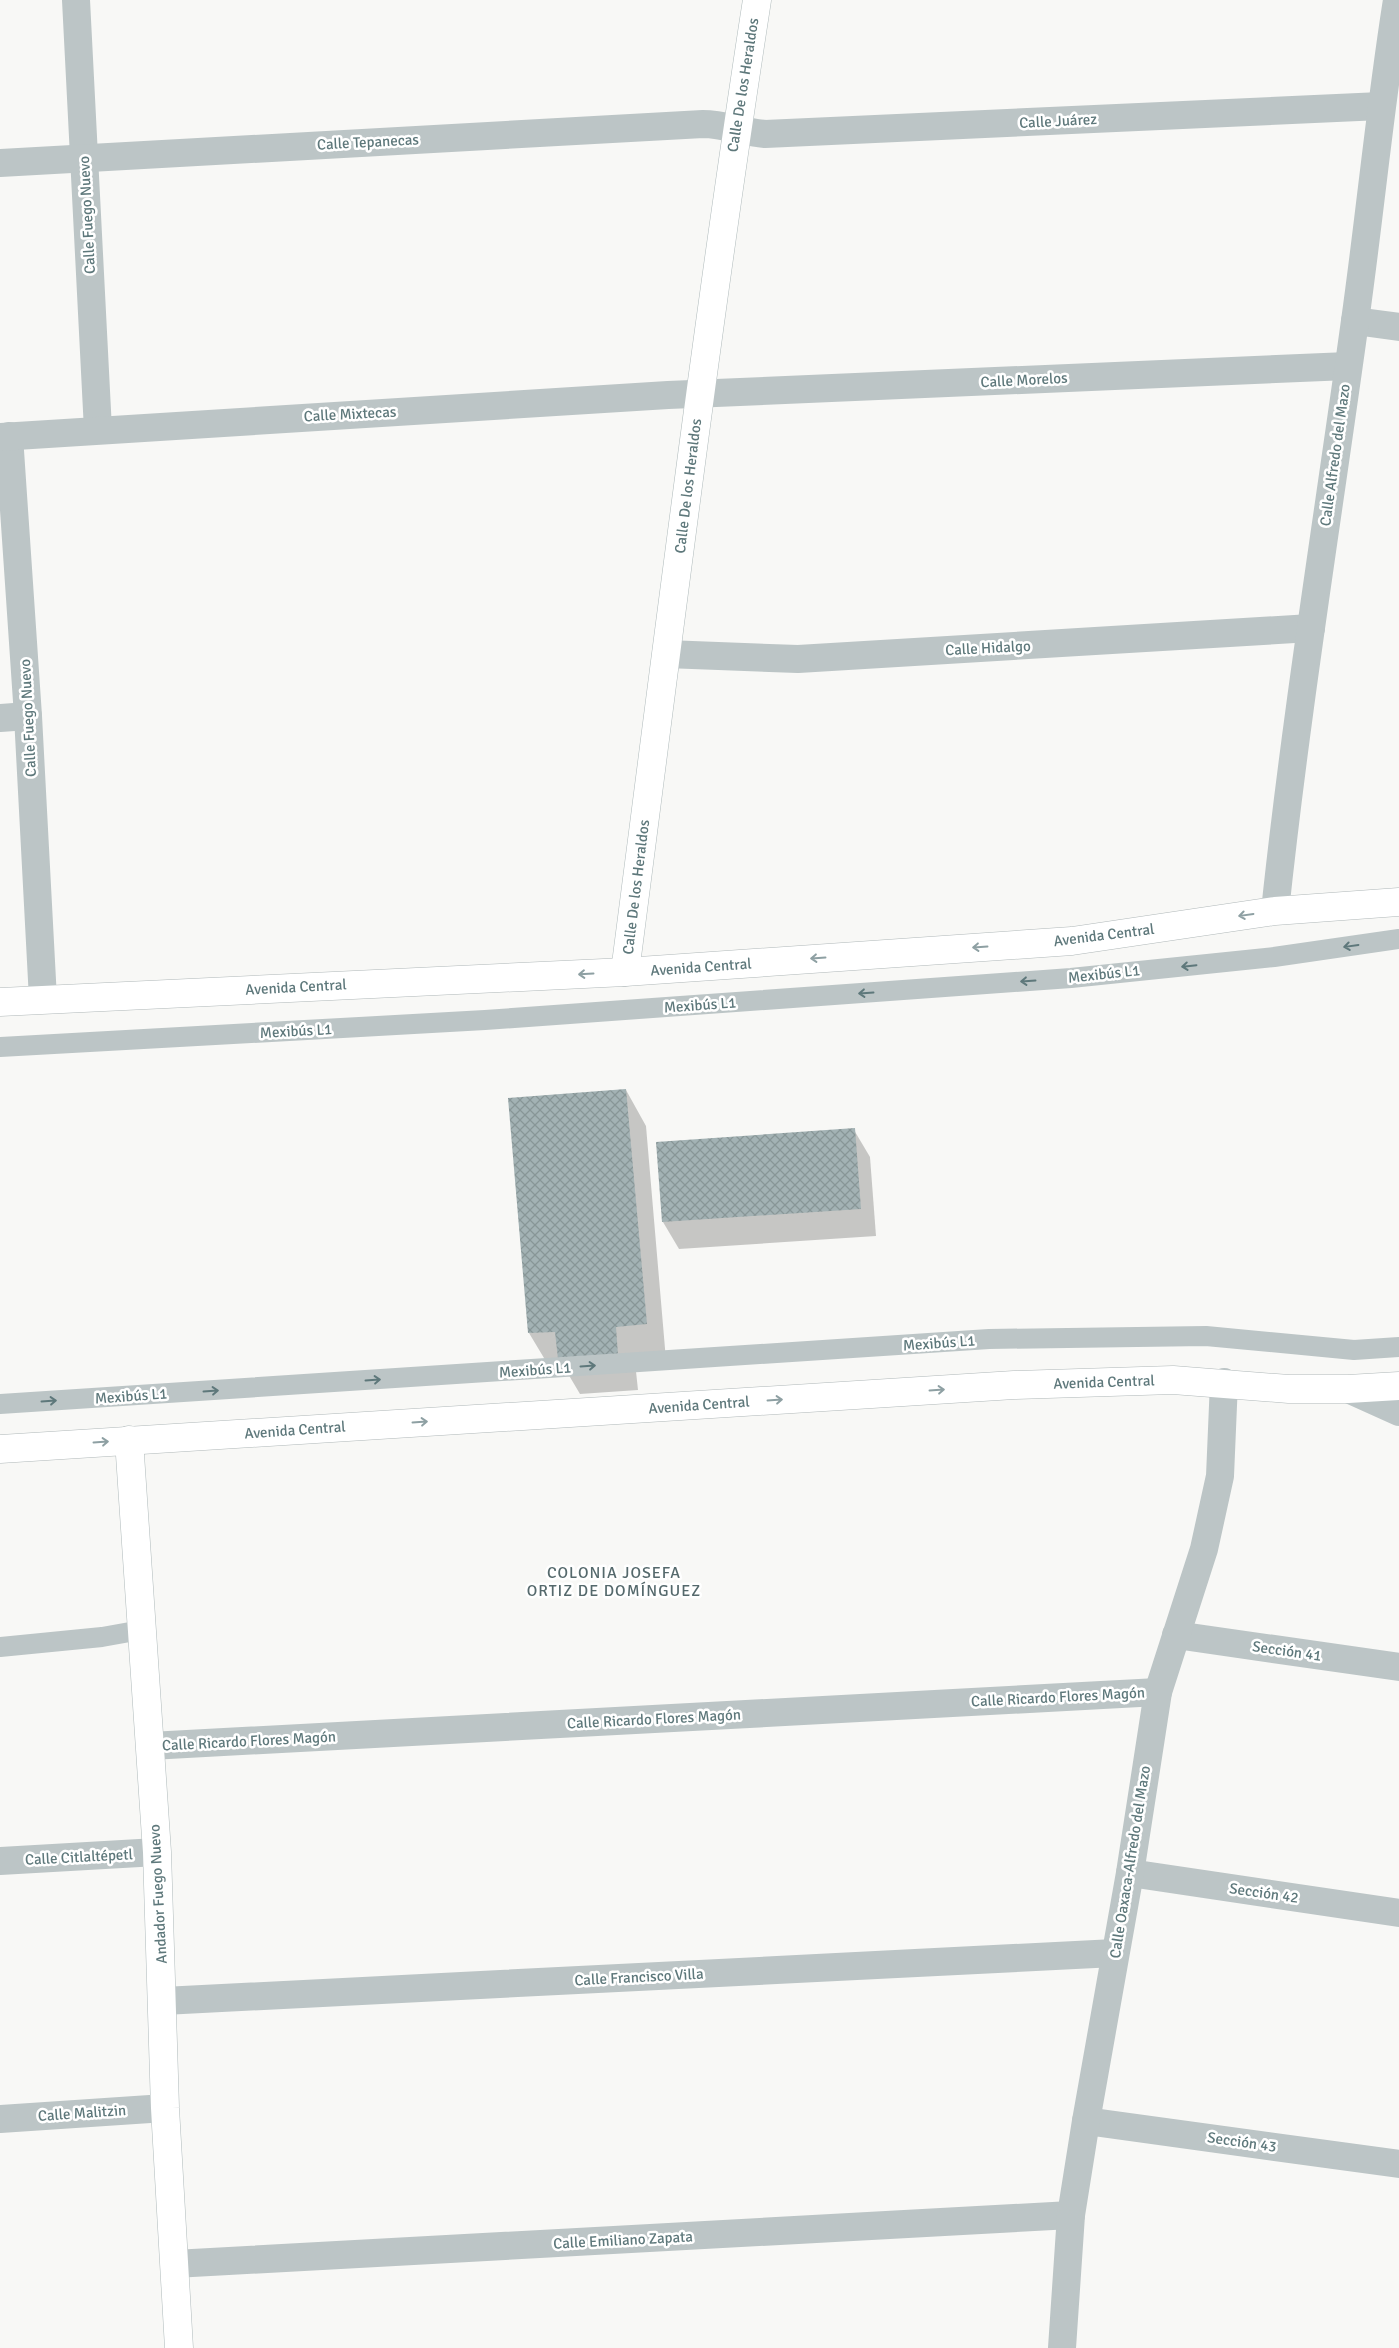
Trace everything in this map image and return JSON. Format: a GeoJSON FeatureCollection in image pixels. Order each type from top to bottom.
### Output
{"type":"FeatureCollection","features":[{"type":"Feature","properties":{"kind":"main road","name":"Calle De los Heraldos"},"geometry":{"type":"LineString","coordinates":[[624,972],[699,394],[736,129],[757,0]]}},
{"type":"Feature","properties":{"kind":"main road","name":"Avenida Central"},"geometry":{"type":"LineString","coordinates":[[0,1002],[624,972],[1072,940],[1275,911],[1399,902]]}},
{"type":"Feature","properties":{"kind":"main road","name":"Avenida Central"},"geometry":{"type":"LineString","coordinates":[[0,1449],[1014,1385],[1173,1380],[1224,1382],[1289,1389],[1348,1389],[1399,1386]]}},
{"type":"Feature","properties":{"kind":"main road","name":"Andador Fuego Nuevo"},"geometry":{"type":"LineString","coordinates":[[129,1440],[157,1852],[165,2108],[179,2348]]}},
{"type":"Feature","properties":{"kind":"street","name":"Calle Fuego Nuevo"},"geometry":{"type":"LineString","coordinates":[[76,0],[98,430]]}},
{"type":"Feature","properties":{"kind":"street","name":"Calle Alfredo del Mazo"},"geometry":{"type":"LineString","coordinates":[[1275,911],[1311,628],[1355,321],[1381,106],[1392,74],[1396,0]]}},
{"type":"Feature","properties":{"kind":"street","name":"Calle Juárez"},"geometry":{"type":"LineString","coordinates":[[736,129],[765,134],[1381,106]]}},
{"type":"Feature","properties":{"kind":"street","name":"Calle Tepanecas"},"geometry":{"type":"LineString","coordinates":[[0,163],[703,124],[720,124],[736,129]]}},
{"type":"Feature","properties":{"kind":"street"},"geometry":{"type":"LineString","coordinates":[[1355,321],[1399,327]]}},
{"type":"Feature","properties":{"kind":"street","name":"Calle Morelos"},"geometry":{"type":"LineString","coordinates":[[699,394],[1348,366]]}},
{"type":"Feature","properties":{"kind":"street","name":"Calle Mixtecas"},"geometry":{"type":"LineString","coordinates":[[5,436],[699,394]]}},
{"type":"Feature","properties":{"kind":"street","name":"Calle Fuego Nuevo"},"geometry":{"type":"LineString","coordinates":[[5,436],[28,716],[43,999]]}},
{"type":"Feature","properties":{"kind":"street","name":"Calle Hidalgo"},"geometry":{"type":"LineString","coordinates":[[666,654],[798,659],[1311,628]]}},
{"type":"Feature","properties":{"kind":"street"},"geometry":{"type":"LineString","coordinates":[[0,718],[28,716]]}},
{"type":"Feature","properties":{"kind":"street","name":"Calle Oaxaca-Alfredo del Mazo"},"geometry":{"type":"LineString","coordinates":[[1062,2348],[1071,2215],[1086,2121],[1130,1873],[1158,1692],[1204,1549],[1220,1476],[1224,1382]]}},
{"type":"Feature","properties":{"kind":"street"},"geometry":{"type":"LineString","coordinates":[[1348,1389],[1399,1412]]}},
{"type":"Feature","properties":{"kind":"street","name":"Sección 41"},"geometry":{"type":"LineString","coordinates":[[1176,1635],[1399,1667]]}},
{"type":"Feature","properties":{"kind":"street","name":"Calle Ricardo Flores Magón"},"geometry":{"type":"LineString","coordinates":[[150,1746],[1158,1692]]}},
{"type":"Feature","properties":{"kind":"street","name":"Calle Citlaltépetl"},"geometry":{"type":"LineString","coordinates":[[0,1861],[157,1852]]}},
{"type":"Feature","properties":{"kind":"street","name":"Sección 42"},"geometry":{"type":"LineString","coordinates":[[1130,1873],[1399,1913]]}},
{"type":"Feature","properties":{"kind":"street","name":"Calle Francisco Villa"},"geometry":{"type":"LineString","coordinates":[[163,2001],[1115,1953]]}},
{"type":"Feature","properties":{"kind":"street","name":"Calle Malitzin"},"geometry":{"type":"LineString","coordinates":[[0,2119],[165,2108]]}},
{"type":"Feature","properties":{"kind":"street","name":"Sección 43"},"geometry":{"type":"LineString","coordinates":[[1086,2121],[1399,2164]]}},
{"type":"Feature","properties":{"kind":"street","name":"Calle Emiliano Zapata"},"geometry":{"type":"LineString","coordinates":[[174,2264],[1071,2215]]}},
{"type":"Feature","properties":{"kind":"lane","name":"Mexibús L1"},"geometry":{"type":"LineString","coordinates":[[0,1047],[486,1020],[1071,978],[1274,957],[1399,940]]}},
{"type":"Feature","properties":{"kind":"lane","name":"Mexibús L1"},"geometry":{"type":"LineString","coordinates":[[0,1404],[989,1340],[1206,1336],[1354,1350],[1399,1347]]}},
{"type":"Feature","properties":{"kind":"lane"},"geometry":{"type":"LineString","coordinates":[[0,1647],[102,1638],[142,1630]]}},
{"type":"Feature","properties":{"kind":"building"},"geometry":{"type":"Polygon","coordinates":[[[626,1089],[647,1324],[616,1327],[618,1355],[558,1359],[555,1332],[528,1333],[508,1098],[626,1089]]]}},
{"type":"Feature","properties":{"kind":"building"},"geometry":{"type":"Polygon","coordinates":[[[855,1128],[861,1209],[662,1222],[656,1142],[855,1128]]]}},
{"type":"Feature","properties":{"kind":"district","name":"COLONIA JOSEFA ORTIZ DE DOMÍNGUEZ"},"geometry":{"type":"Point","coordinates":[614,1581]}}]}
